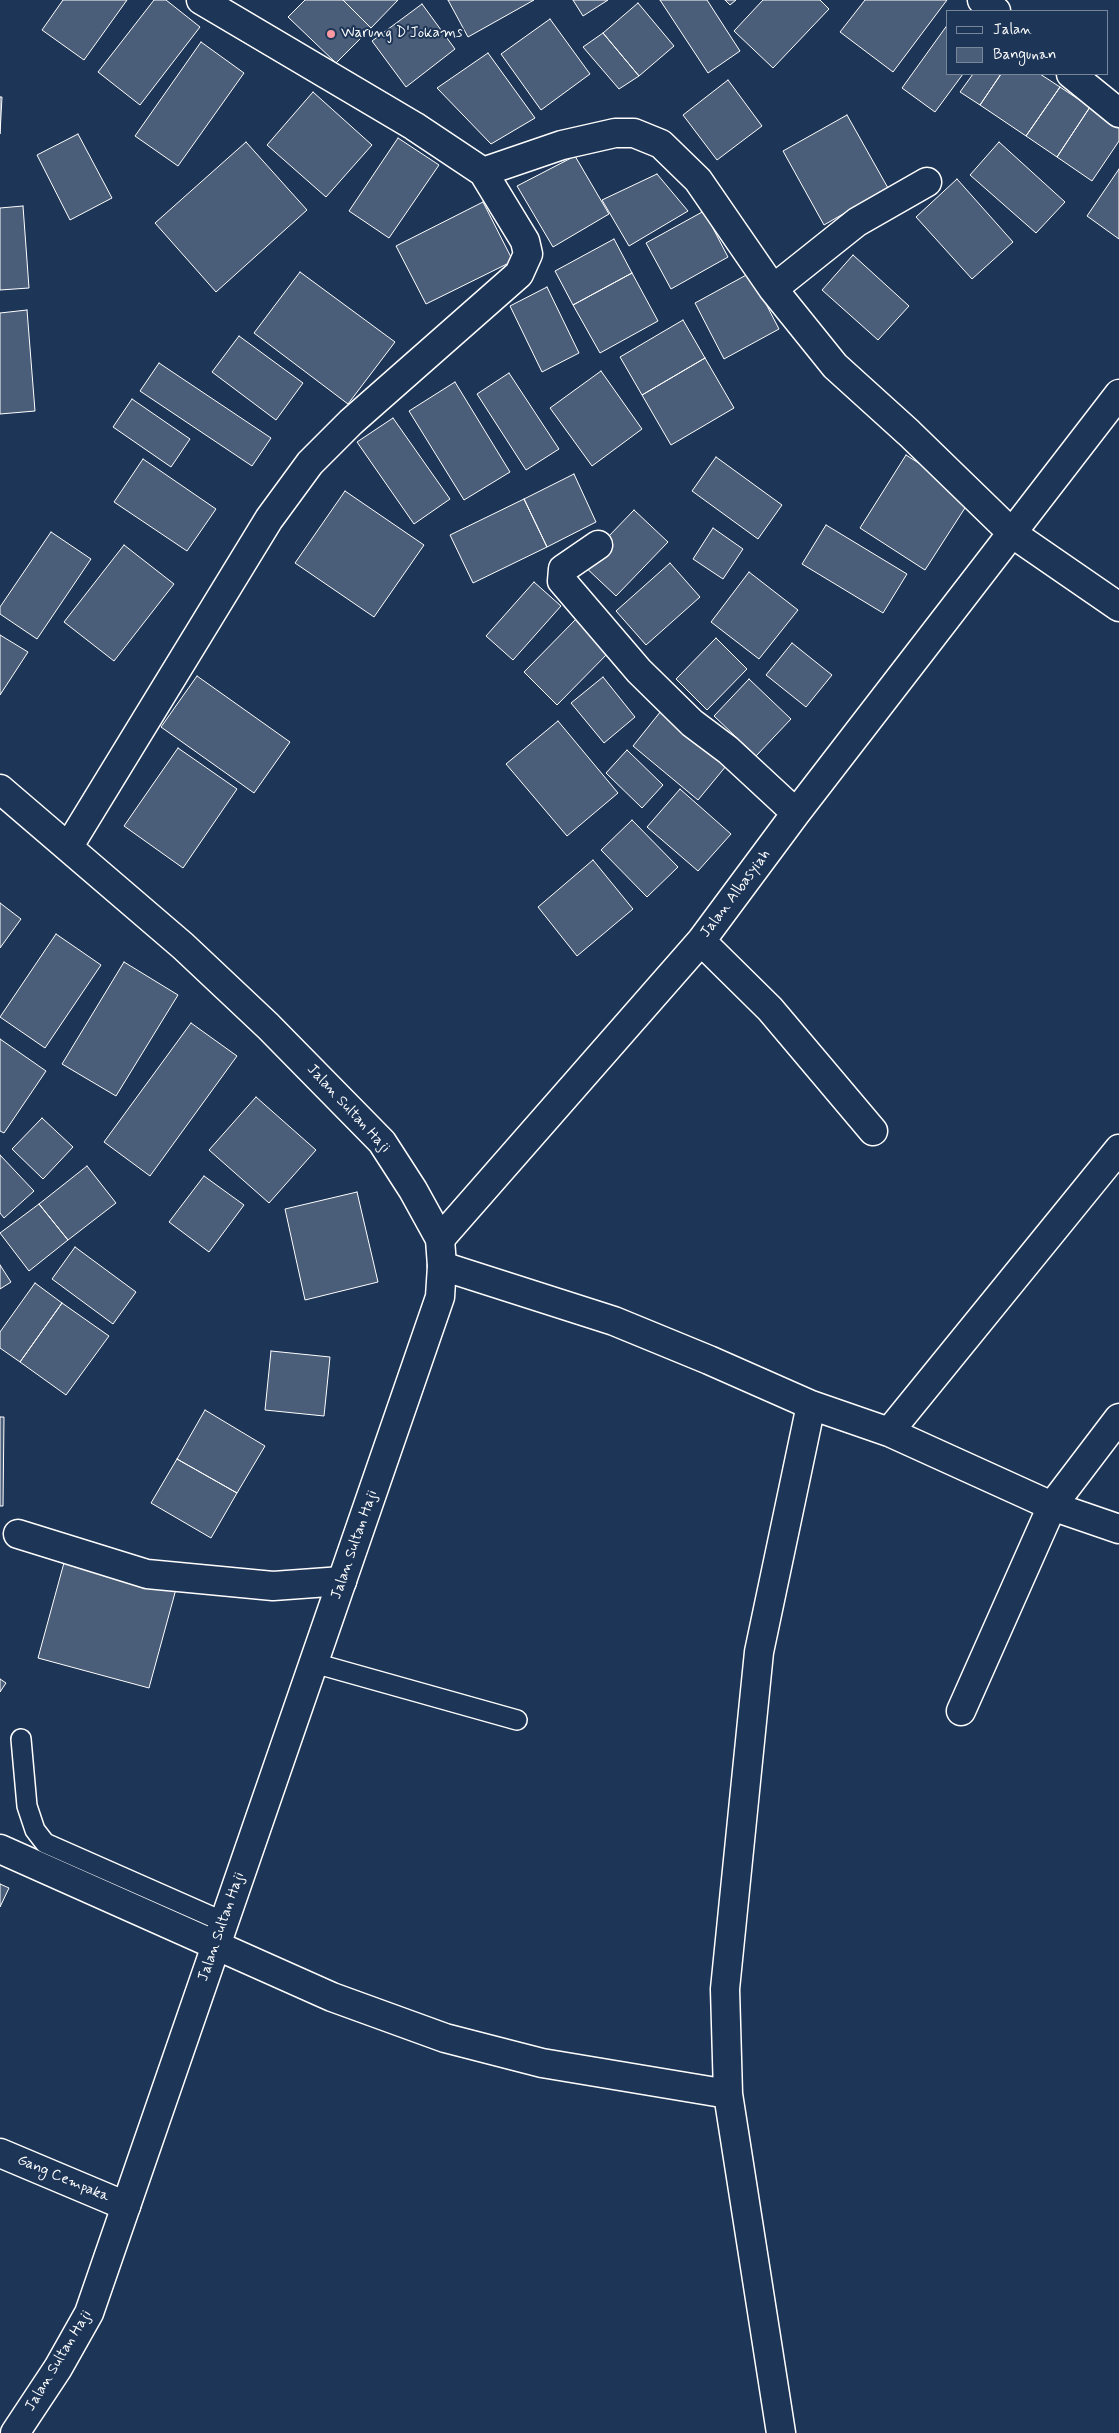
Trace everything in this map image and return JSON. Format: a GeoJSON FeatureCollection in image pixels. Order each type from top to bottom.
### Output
{"type":"FeatureCollection","features":[{"type":"Feature","properties":{"kind":"street"},"geometry":{"type":"LineString","coordinates":[[69,846],[268,519],[310,463],[351,422],[519,274],[528,254],[525,241],[483,172],[414,126],[201,0]]}},
{"type":"Feature","properties":{"kind":"street"},"geometry":{"type":"LineString","coordinates":[[982,0],[995,10]]}},
{"type":"Feature","properties":{"kind":"street"},"geometry":{"type":"LineString","coordinates":[[1072,75],[1119,113]]}},
{"type":"Feature","properties":{"kind":"street"},"geometry":{"type":"LineString","coordinates":[[483,172],[593,137],[615,133],[634,132],[660,144],[698,180],[773,289],[835,366],[909,433],[1013,534],[1119,607]]}},
{"type":"Feature","properties":{"kind":"street"},"geometry":{"type":"LineString","coordinates":[[773,289],[857,222],[927,182]]}},
{"type":"Feature","properties":{"kind":"street","name":"Jalan Albasyiah"},"geometry":{"type":"LineString","coordinates":[[441,1253],[701,941],[796,813],[1013,534],[1119,394]]}},
{"type":"Feature","properties":{"kind":"street"},"geometry":{"type":"LineString","coordinates":[[598,545],[563,569],[562,581],[659,690],[692,723],[728,750],[796,813]]}},
{"type":"Feature","properties":{"kind":"street","name":"Jalan Sultan Haji"},"geometry":{"type":"LineString","coordinates":[[0,789],[69,846],[183,946],[268,1026],[382,1142],[413,1190],[441,1253],[440,1297],[89,2313],[58,2368],[16,2433]]}},
{"type":"Feature","properties":{"kind":"street"},"geometry":{"type":"LineString","coordinates":[[701,941],[770,1009],[873,1131]]}},
{"type":"Feature","properties":{"kind":"street"},"geometry":{"type":"LineString","coordinates":[[889,1432],[1119,1149]]}},
{"type":"Feature","properties":{"kind":"street"},"geometry":{"type":"LineString","coordinates":[[441,1253],[614,1320],[710,1360],[811,1406],[889,1432],[1052,1506],[1119,1529]]}},
{"type":"Feature","properties":{"kind":"street"},"geometry":{"type":"LineString","coordinates":[[781,2433],[728,2094],[725,1989],[759,1652],[811,1406]]}},
{"type":"Feature","properties":{"kind":"street"},"geometry":{"type":"LineString","coordinates":[[961,1711],[1052,1506],[1119,1418]]}},
{"type":"Feature","properties":{"kind":"street"},"geometry":{"type":"LineString","coordinates":[[18,1534],[148,1574],[273,1586],[342,1581]]}},
{"type":"Feature","properties":{"kind":"street"},"geometry":{"type":"LineString","coordinates":[[0,1850],[220,1933],[332,1997],[445,2038],[542,2063],[728,2094]]}},
{"type":"Feature","properties":{"kind":"street","name":"Gang Cempaka"},"geometry":{"type":"LineString","coordinates":[[0,2153],[126,2206]]}},
{"type":"Feature","properties":{"kind":"lane"},"geometry":{"type":"LineString","coordinates":[[314,1663],[517,1720]]}},
{"type":"Feature","properties":{"kind":"lane"},"geometry":{"type":"LineString","coordinates":[[21,1739],[27,1806],[35,1830],[44,1844],[220,1933]]}},
{"type":"Feature","properties":{"kind":"building"},"geometry":{"type":"Polygon","coordinates":[[[63,0],[127,0],[84,60],[42,30],[63,0]]]}},
{"type":"Feature","properties":{"kind":"building"},"geometry":{"type":"Polygon","coordinates":[[[154,0],[166,0],[200,27],[140,105],[98,72],[154,0]]]}},
{"type":"Feature","properties":{"kind":"building"},"geometry":{"type":"Polygon","coordinates":[[[305,0],[343,0],[371,28],[336,63],[288,17],[305,0]]]}},
{"type":"Feature","properties":{"kind":"building"},"geometry":{"type":"Polygon","coordinates":[[[343,0],[398,0],[371,28],[343,0]]]}},
{"type":"Feature","properties":{"kind":"building"},"geometry":{"type":"Polygon","coordinates":[[[448,0],[534,0],[468,37],[448,0]]]}},
{"type":"Feature","properties":{"kind":"building"},"geometry":{"type":"Polygon","coordinates":[[[573,0],[608,0],[583,16],[573,0]]]}},
{"type":"Feature","properties":{"kind":"building"},"geometry":{"type":"Polygon","coordinates":[[[660,0],[707,0],[740,51],[708,73],[660,0]]]}},
{"type":"Feature","properties":{"kind":"building"},"geometry":{"type":"Polygon","coordinates":[[[725,0],[736,0],[730,5],[725,0]]]}},
{"type":"Feature","properties":{"kind":"building"},"geometry":{"type":"Polygon","coordinates":[[[763,0],[820,0],[829,9],[773,68],[734,31],[763,0]]]}},
{"type":"Feature","properties":{"kind":"building"},"geometry":{"type":"Polygon","coordinates":[[[865,0],[947,0],[893,72],[840,32],[865,0]]]}},
{"type":"Feature","properties":{"kind":"building"},"geometry":{"type":"Polygon","coordinates":[[[638,3],[674,46],[639,76],[603,33],[638,3]]]}},
{"type":"Feature","properties":{"kind":"building"},"geometry":{"type":"Polygon","coordinates":[[[422,4],[455,49],[406,87],[372,41],[422,4]]]}},
{"type":"Feature","properties":{"kind":"building"},"geometry":{"type":"Polygon","coordinates":[[[550,19],[590,74],[541,110],[501,54],[550,19]]]}},
{"type":"Feature","properties":{"kind":"building"},"geometry":{"type":"Polygon","coordinates":[[[946,27],[946,75],[962,75],[935,112],[902,88],[946,27]]]}},
{"type":"Feature","properties":{"kind":"building"},"geometry":{"type":"Polygon","coordinates":[[[603,33],[639,76],[619,89],[583,47],[603,33]]]}},
{"type":"Feature","properties":{"kind":"building"},"geometry":{"type":"Polygon","coordinates":[[[201,42],[244,73],[178,166],[135,136],[201,42]]]}},
{"type":"Feature","properties":{"kind":"building"},"geometry":{"type":"Polygon","coordinates":[[[488,53],[535,118],[491,144],[437,88],[488,53]]]}},
{"type":"Feature","properties":{"kind":"building"},"geometry":{"type":"Polygon","coordinates":[[[972,75],[1000,75],[980,105],[960,92],[972,75]]]}},
{"type":"Feature","properties":{"kind":"building"},"geometry":{"type":"Polygon","coordinates":[[[1000,75],[1042,75],[1060,87],[1026,136],[980,105],[1000,75]]]}},
{"type":"Feature","properties":{"kind":"building"},"geometry":{"type":"Polygon","coordinates":[[[728,80],[762,126],[717,160],[683,115],[728,80]]]}},
{"type":"Feature","properties":{"kind":"building"},"geometry":{"type":"Polygon","coordinates":[[[1060,87],[1090,107],[1057,157],[1026,136],[1060,87]]]}},
{"type":"Feature","properties":{"kind":"building"},"geometry":{"type":"Polygon","coordinates":[[[313,92],[372,145],[326,197],[267,145],[313,92]]]}},
{"type":"Feature","properties":{"kind":"building"},"geometry":{"type":"Polygon","coordinates":[[[0,97],[2,97],[0,134],[0,97]]]}},
{"type":"Feature","properties":{"kind":"building"},"geometry":{"type":"Polygon","coordinates":[[[1090,107],[1119,127],[1119,141],[1092,181],[1057,157],[1090,107]]]}},
{"type":"Feature","properties":{"kind":"building"},"geometry":{"type":"Polygon","coordinates":[[[847,115],[888,188],[824,225],[783,151],[847,115]]]}},
{"type":"Feature","properties":{"kind":"building"},"geometry":{"type":"Polygon","coordinates":[[[78,134],[112,198],[70,220],[37,155],[78,134]]]}},
{"type":"Feature","properties":{"kind":"building"},"geometry":{"type":"Polygon","coordinates":[[[398,138],[439,165],[389,238],[349,211],[398,138]]]}},
{"type":"Feature","properties":{"kind":"building"},"geometry":{"type":"Polygon","coordinates":[[[246,142],[307,210],[216,292],[155,223],[246,142]]]}},
{"type":"Feature","properties":{"kind":"building"},"geometry":{"type":"Polygon","coordinates":[[[999,142],[1065,202],[1036,233],[970,175],[999,142]]]}},
{"type":"Feature","properties":{"kind":"building"},"geometry":{"type":"Polygon","coordinates":[[[575,156],[609,214],[553,247],[517,186],[575,156]]]}},
{"type":"Feature","properties":{"kind":"building"},"geometry":{"type":"Polygon","coordinates":[[[1119,169],[1119,239],[1087,216],[1119,169]]]}},
{"type":"Feature","properties":{"kind":"building"},"geometry":{"type":"Polygon","coordinates":[[[657,174],[688,211],[629,246],[602,200],[657,174]]]}},
{"type":"Feature","properties":{"kind":"building"},"geometry":{"type":"Polygon","coordinates":[[[957,179],[1013,242],[972,279],[916,217],[957,179]]]}},
{"type":"Feature","properties":{"kind":"building"},"geometry":{"type":"Polygon","coordinates":[[[483,202],[513,261],[426,304],[396,246],[483,202]]]}},
{"type":"Feature","properties":{"kind":"building"},"geometry":{"type":"Polygon","coordinates":[[[23,206],[29,288],[0,290],[0,208],[23,206]]]}},
{"type":"Feature","properties":{"kind":"building"},"geometry":{"type":"Polygon","coordinates":[[[704,211],[728,257],[671,289],[646,243],[704,211]]]}},
{"type":"Feature","properties":{"kind":"building"},"geometry":{"type":"Polygon","coordinates":[[[614,239],[632,273],[573,305],[555,271],[614,239]]]}},
{"type":"Feature","properties":{"kind":"building"},"geometry":{"type":"Polygon","coordinates":[[[853,255],[909,306],[878,340],[822,290],[853,255]]]}},
{"type":"Feature","properties":{"kind":"building"},"geometry":{"type":"Polygon","coordinates":[[[300,272],[395,342],[348,404],[254,333],[300,272]]]}},
{"type":"Feature","properties":{"kind":"building"},"geometry":{"type":"Polygon","coordinates":[[[632,273],[658,321],[600,353],[573,305],[632,273]]]}},
{"type":"Feature","properties":{"kind":"building"},"geometry":{"type":"Polygon","coordinates":[[[750,273],[779,329],[724,359],[695,303],[750,273]]]}},
{"type":"Feature","properties":{"kind":"building"},"geometry":{"type":"Polygon","coordinates":[[[547,287],[579,353],[542,372],[510,306],[547,287]]]}},
{"type":"Feature","properties":{"kind":"building"},"geometry":{"type":"Polygon","coordinates":[[[27,310],[35,411],[0,414],[0,313],[27,310]]]}},
{"type":"Feature","properties":{"kind":"building"},"geometry":{"type":"Polygon","coordinates":[[[683,320],[705,358],[642,395],[620,357],[683,320]]]}},
{"type":"Feature","properties":{"kind":"building"},"geometry":{"type":"Polygon","coordinates":[[[239,336],[303,383],[276,420],[212,372],[239,336]]]}},
{"type":"Feature","properties":{"kind":"building"},"geometry":{"type":"Polygon","coordinates":[[[705,358],[734,408],[671,445],[642,395],[705,358]]]}},
{"type":"Feature","properties":{"kind":"building"},"geometry":{"type":"Polygon","coordinates":[[[159,363],[271,438],[252,466],[140,391],[159,363]]]}},
{"type":"Feature","properties":{"kind":"building"},"geometry":{"type":"Polygon","coordinates":[[[601,371],[642,429],[592,466],[550,408],[601,371]]]}},
{"type":"Feature","properties":{"kind":"building"},"geometry":{"type":"Polygon","coordinates":[[[509,373],[559,449],[526,470],[477,394],[509,373]]]}},
{"type":"Feature","properties":{"kind":"building"},"geometry":{"type":"Polygon","coordinates":[[[455,382],[510,472],[464,500],[409,411],[455,382]]]}},
{"type":"Feature","properties":{"kind":"building"},"geometry":{"type":"Polygon","coordinates":[[[132,399],[190,439],[171,467],[113,427],[132,399]]]}},
{"type":"Feature","properties":{"kind":"building"},"geometry":{"type":"Polygon","coordinates":[[[393,418],[450,499],[414,524],[357,442],[393,418]]]}},
{"type":"Feature","properties":{"kind":"building"},"geometry":{"type":"Polygon","coordinates":[[[906,455],[972,497],[925,570],[860,528],[906,455]]]}},
{"type":"Feature","properties":{"kind":"building"},"geometry":{"type":"Polygon","coordinates":[[[716,457],[782,505],[758,539],[692,491],[716,457]]]}},
{"type":"Feature","properties":{"kind":"building"},"geometry":{"type":"Polygon","coordinates":[[[143,459],[216,509],[187,551],[114,502],[143,459]]]}},
{"type":"Feature","properties":{"kind":"building"},"geometry":{"type":"Polygon","coordinates":[[[574,474],[596,522],[547,547],[524,499],[574,474]]]}},
{"type":"Feature","properties":{"kind":"building"},"geometry":{"type":"Polygon","coordinates":[[[345,491],[424,545],[374,617],[295,563],[345,491]]]}},
{"type":"Feature","properties":{"kind":"building"},"geometry":{"type":"Polygon","coordinates":[[[524,499],[547,547],[473,583],[450,535],[524,499]]]}},
{"type":"Feature","properties":{"kind":"building"},"geometry":{"type":"Polygon","coordinates":[[[634,510],[668,542],[616,596],[582,564],[634,510]]]}},
{"type":"Feature","properties":{"kind":"building"},"geometry":{"type":"Polygon","coordinates":[[[826,525],[907,574],[883,613],[802,564],[826,525]]]}},
{"type":"Feature","properties":{"kind":"building"},"geometry":{"type":"Polygon","coordinates":[[[713,528],[743,549],[723,579],[693,559],[713,528]]]}},
{"type":"Feature","properties":{"kind":"building"},"geometry":{"type":"Polygon","coordinates":[[[51,532],[91,559],[37,639],[0,614],[0,607],[51,532]]]}},
{"type":"Feature","properties":{"kind":"building"},"geometry":{"type":"Polygon","coordinates":[[[124,545],[174,584],[114,661],[64,622],[124,545]]]}},
{"type":"Feature","properties":{"kind":"building"},"geometry":{"type":"Polygon","coordinates":[[[670,563],[700,597],[646,645],[616,611],[670,563]]]}},
{"type":"Feature","properties":{"kind":"building"},"geometry":{"type":"Polygon","coordinates":[[[749,572],[798,610],[759,659],[711,622],[749,572]]]}},
{"type":"Feature","properties":{"kind":"building"},"geometry":{"type":"Polygon","coordinates":[[[534,582],[561,606],[513,660],[486,636],[534,582]]]}},
{"type":"Feature","properties":{"kind":"building"},"geometry":{"type":"Polygon","coordinates":[[[580,615],[613,648],[557,705],[524,672],[580,615]]]}},
{"type":"Feature","properties":{"kind":"building"},"geometry":{"type":"Polygon","coordinates":[[[0,635],[28,652],[0,695],[0,635]]]}},
{"type":"Feature","properties":{"kind":"building"},"geometry":{"type":"Polygon","coordinates":[[[716,638],[747,669],[707,710],[676,679],[716,638]]]}},
{"type":"Feature","properties":{"kind":"building"},"geometry":{"type":"Polygon","coordinates":[[[792,643],[832,675],[806,707],[766,675],[792,643]]]}},
{"type":"Feature","properties":{"kind":"building"},"geometry":{"type":"Polygon","coordinates":[[[197,676],[290,742],[254,793],[161,727],[197,676]]]}},
{"type":"Feature","properties":{"kind":"building"},"geometry":{"type":"Polygon","coordinates":[[[603,677],[635,717],[604,743],[571,703],[603,677]]]}},
{"type":"Feature","properties":{"kind":"building"},"geometry":{"type":"Polygon","coordinates":[[[749,679],[791,719],[756,756],[714,716],[749,679]]]}},
{"type":"Feature","properties":{"kind":"building"},"geometry":{"type":"Polygon","coordinates":[[[665,706],[731,760],[698,800],[633,746],[665,706]]]}},
{"type":"Feature","properties":{"kind":"building"},"geometry":{"type":"Polygon","coordinates":[[[558,721],[618,793],[567,836],[506,764],[558,721]]]}},
{"type":"Feature","properties":{"kind":"building"},"geometry":{"type":"Polygon","coordinates":[[[178,748],[237,789],[183,868],[124,826],[178,748]]]}},
{"type":"Feature","properties":{"kind":"building"},"geometry":{"type":"Polygon","coordinates":[[[627,750],[663,785],[642,808],[606,773],[627,750]]]}},
{"type":"Feature","properties":{"kind":"building"},"geometry":{"type":"Polygon","coordinates":[[[680,789],[731,834],[698,871],[647,827],[680,789]]]}},
{"type":"Feature","properties":{"kind":"building"},"geometry":{"type":"Polygon","coordinates":[[[632,820],[678,867],[647,897],[601,850],[632,820]]]}},
{"type":"Feature","properties":{"kind":"building"},"geometry":{"type":"Polygon","coordinates":[[[593,860],[633,909],[577,956],[538,907],[593,860]]]}},
{"type":"Feature","properties":{"kind":"building"},"geometry":{"type":"Polygon","coordinates":[[[0,903],[21,919],[0,948],[0,903]]]}},
{"type":"Feature","properties":{"kind":"building"},"geometry":{"type":"Polygon","coordinates":[[[56,934],[101,965],[45,1048],[0,1017],[56,934]]]}},
{"type":"Feature","properties":{"kind":"building"},"geometry":{"type":"Polygon","coordinates":[[[124,962],[178,995],[116,1096],[62,1064],[124,962]]]}},
{"type":"Feature","properties":{"kind":"building"},"geometry":{"type":"Polygon","coordinates":[[[191,1023],[237,1056],[150,1176],[104,1142],[191,1023]]]}},
{"type":"Feature","properties":{"kind":"building"},"geometry":{"type":"Polygon","coordinates":[[[0,1039],[46,1071],[4,1133],[0,1131],[0,1039]]]}},
{"type":"Feature","properties":{"kind":"building"},"geometry":{"type":"Polygon","coordinates":[[[256,1097],[316,1150],[269,1203],[209,1150],[256,1097]]]}},
{"type":"Feature","properties":{"kind":"building"},"geometry":{"type":"Polygon","coordinates":[[[42,1118],[73,1147],[43,1179],[12,1149],[42,1118]]]}},
{"type":"Feature","properties":{"kind":"building"},"geometry":{"type":"Polygon","coordinates":[[[0,1155],[34,1191],[4,1218],[0,1213],[0,1155]]]}},
{"type":"Feature","properties":{"kind":"building"},"geometry":{"type":"Polygon","coordinates":[[[87,1166],[116,1203],[68,1240],[39,1204],[87,1166]]]}},
{"type":"Feature","properties":{"kind":"building"},"geometry":{"type":"Polygon","coordinates":[[[204,1176],[244,1205],[209,1252],[169,1222],[204,1176]]]}},
{"type":"Feature","properties":{"kind":"building"},"geometry":{"type":"Polygon","coordinates":[[[357,1192],[378,1282],[305,1300],[285,1209],[357,1192]]]}},
{"type":"Feature","properties":{"kind":"building"},"geometry":{"type":"Polygon","coordinates":[[[39,1204],[68,1240],[29,1271],[0,1233],[39,1204]]]}},
{"type":"Feature","properties":{"kind":"building"},"geometry":{"type":"Polygon","coordinates":[[[75,1247],[136,1292],[113,1324],[52,1279],[75,1247]]]}},
{"type":"Feature","properties":{"kind":"building"},"geometry":{"type":"Polygon","coordinates":[[[0,1265],[11,1282],[0,1289],[0,1265]]]}},
{"type":"Feature","properties":{"kind":"building"},"geometry":{"type":"Polygon","coordinates":[[[35,1283],[62,1303],[20,1362],[0,1348],[0,1332],[35,1283]]]}},
{"type":"Feature","properties":{"kind":"building"},"geometry":{"type":"Polygon","coordinates":[[[62,1303],[109,1336],[66,1395],[20,1362],[62,1303]]]}},
{"type":"Feature","properties":{"kind":"building"},"geometry":{"type":"Polygon","coordinates":[[[271,1351],[330,1357],[324,1416],[265,1410],[271,1351]]]}},
{"type":"Feature","properties":{"kind":"building"},"geometry":{"type":"Polygon","coordinates":[[[205,1410],[265,1446],[237,1493],[177,1459],[205,1410]]]}},
{"type":"Feature","properties":{"kind":"building"},"geometry":{"type":"Polygon","coordinates":[[[0,1417],[4,1417],[3,1506],[0,1506],[0,1417]]]}},
{"type":"Feature","properties":{"kind":"building"},"geometry":{"type":"Polygon","coordinates":[[[177,1459],[237,1493],[211,1538],[151,1503],[177,1459]]]}},
{"type":"Feature","properties":{"kind":"building"},"geometry":{"type":"Polygon","coordinates":[[[65,1559],[176,1589],[149,1688],[38,1658],[65,1559]]]}},
{"type":"Feature","properties":{"kind":"building"},"geometry":{"type":"Polygon","coordinates":[[[0,1679],[6,1683],[0,1692],[0,1679]]]}},
{"type":"Feature","properties":{"kind":"building"},"geometry":{"type":"Polygon","coordinates":[[[0,1884],[9,1888],[0,1907],[0,1884]]]}},
{"type":"Feature","properties":{"kind":"place","name":"Warung D'Jokams"},"geometry":{"type":"Point","coordinates":[331,34]}}]}
